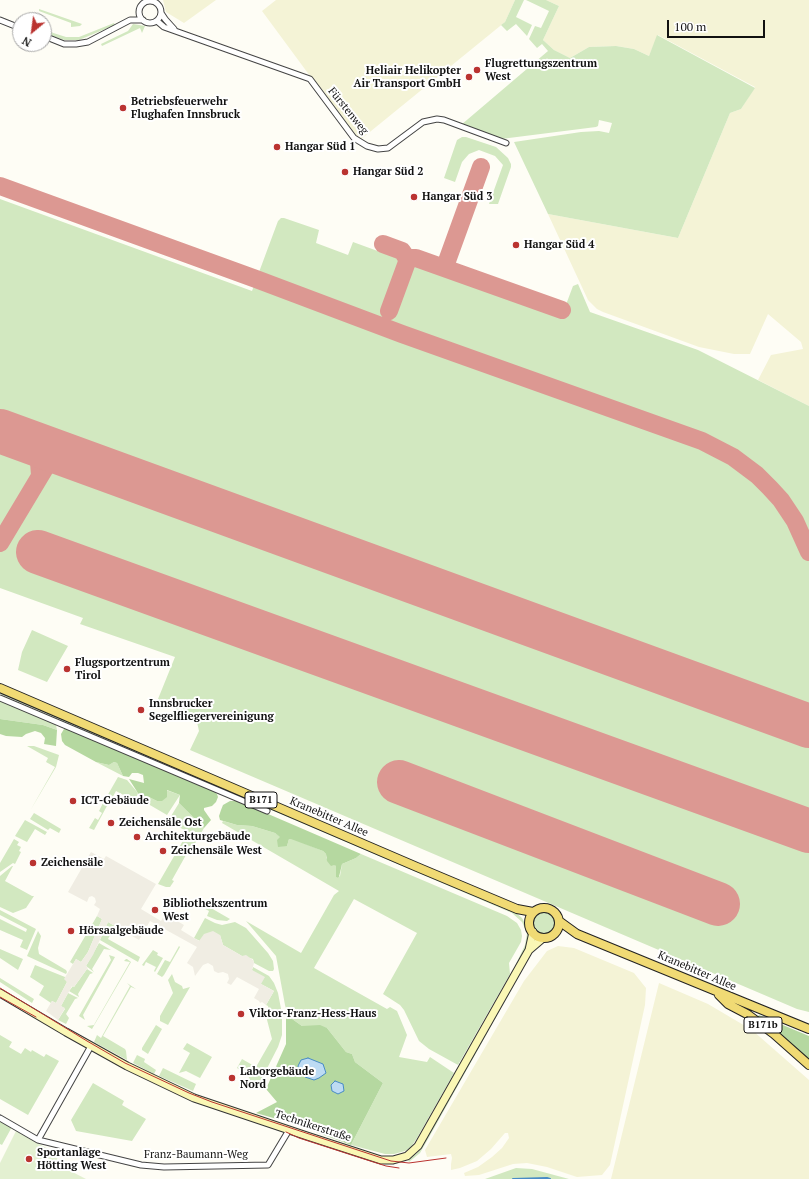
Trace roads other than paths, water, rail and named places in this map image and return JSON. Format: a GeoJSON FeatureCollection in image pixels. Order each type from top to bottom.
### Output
{"type":"FeatureCollection","features":[{"type":"Feature","properties":{"kind":"main road","name":"Kranebitter Allee"},"geometry":{"type":"LineString","coordinates":[[0,688],[402,861],[517,908],[533,912]]}},
{"type":"Feature","properties":{"kind":"main road","name":"Kranebitter Allee"},"geometry":{"type":"LineString","coordinates":[[517,908],[529,921]]}},
{"type":"Feature","properties":{"kind":"main road","name":"B171"},"geometry":{"type":"LineString","coordinates":[[533,912],[538,909],[548,908],[556,913],[559,922]]}},
{"type":"Feature","properties":{"kind":"main road"},"geometry":{"type":"LineString","coordinates":[[529,921],[533,912]]}},
{"type":"Feature","properties":{"kind":"main road","name":"B171"},"geometry":{"type":"LineString","coordinates":[[529,921],[532,932]]}},
{"type":"Feature","properties":{"kind":"main road","name":"Kranebitter Allee"},"geometry":{"type":"LineString","coordinates":[[559,922],[577,934],[800,1025],[809,1027]]}},
{"type":"Feature","properties":{"kind":"main road"},"geometry":{"type":"LineString","coordinates":[[555,933],[559,922]]}},
{"type":"Feature","properties":{"kind":"main road"},"geometry":{"type":"LineString","coordinates":[[532,932],[543,938]]}},
{"type":"Feature","properties":{"kind":"main road","name":"Kranebitter Allee"},"geometry":{"type":"LineString","coordinates":[[555,933],[577,934]]}},
{"type":"Feature","properties":{"kind":"main road","name":"B171"},"geometry":{"type":"LineString","coordinates":[[543,938],[555,933]]}},
{"type":"Feature","properties":{"kind":"main road","name":"B171b"},"geometry":{"type":"LineString","coordinates":[[714,990],[728,1004],[747,1014],[774,1034],[809,1064]]}},
{"type":"Feature","properties":{"kind":"street"},"geometry":{"type":"LineString","coordinates":[[143,20],[140,15],[140,8],[144,3],[151,0],[160,6],[161,13],[174,30]]}},
{"type":"Feature","properties":{"kind":"street"},"geometry":{"type":"LineString","coordinates":[[52,39],[64,44],[88,42],[130,20],[143,20],[150,23],[156,21],[161,16],[161,13]]}},
{"type":"Feature","properties":{"kind":"street"},"geometry":{"type":"LineString","coordinates":[[0,20],[12,25]]}},
{"type":"Feature","properties":{"kind":"street","name":"Fürstenweg"},"geometry":{"type":"LineString","coordinates":[[156,21],[164,27],[310,79],[354,138],[367,146],[378,149],[388,148],[423,122],[437,119],[444,120],[506,143]]}},
{"type":"Feature","properties":{"kind":"street"},"geometry":{"type":"LineString","coordinates":[[0,698],[267,811]]}},
{"type":"Feature","properties":{"kind":"street","name":"Technikerstraße"},"geometry":{"type":"LineString","coordinates":[[0,993],[127,1066],[194,1098],[226,1110],[381,1160],[400,1159],[411,1154],[421,1142],[529,950],[532,932]]}},
{"type":"Feature","properties":{"kind":"street","name":"Technikerstraße"},"geometry":{"type":"LineString","coordinates":[[529,950],[543,938]]}},
{"type":"Feature","properties":{"kind":"street"},"geometry":{"type":"LineString","coordinates":[[38,1140],[91,1046]]}},
{"type":"Feature","properties":{"kind":"street","name":"Franz-Baumann-Weg"},"geometry":{"type":"LineString","coordinates":[[0,1118],[38,1140],[141,1165],[164,1167],[268,1165],[289,1130]]}},
{"type":"Feature","properties":{"kind":"water"},"geometry":{"type":"Polygon","coordinates":[[[308,1058],[323,1064],[326,1073],[314,1080],[305,1077],[299,1071],[298,1066],[301,1060],[308,1058]]]}},
{"type":"Feature","properties":{"kind":"water"},"geometry":{"type":"Polygon","coordinates":[[[335,1081],[343,1084],[344,1091],[338,1094],[332,1091],[331,1085],[335,1081]]]}},
{"type":"Feature","properties":{"kind":"waterway"},"geometry":{"type":"LineString","coordinates":[[513,1179],[550,1179]]}},
{"type":"Feature","properties":{"kind":"tram line"},"geometry":{"type":"LineString","coordinates":[[0,988],[125,1063],[212,1102],[391,1161],[409,1163],[446,1158]]}},
{"type":"Feature","properties":{"kind":"tram line"},"geometry":{"type":"LineString","coordinates":[[0,997],[36,1017]]}},
{"type":"Feature","properties":{"kind":"tram line"},"geometry":{"type":"LineString","coordinates":[[286,1132],[299,1138],[367,1160],[386,1166],[399,1168]]}},
{"type":"Feature","properties":{"kind":"place","name":"Flugrettungszentrum West"},"geometry":{"type":"Point","coordinates":[477,70]}},
{"type":"Feature","properties":{"kind":"place","name":"Heliair Helikopter Air Transport GmbH"},"geometry":{"type":"Point","coordinates":[469,77]}},
{"type":"Feature","properties":{"kind":"place","name":"Betriebsfeuerwehr Flughafen Innsbruck"},"geometry":{"type":"Point","coordinates":[123,108]}},
{"type":"Feature","properties":{"kind":"place","name":"Hangar Süd 1"},"geometry":{"type":"Point","coordinates":[277,147]}},
{"type":"Feature","properties":{"kind":"place","name":"Hangar Süd 2"},"geometry":{"type":"Point","coordinates":[345,172]}},
{"type":"Feature","properties":{"kind":"place","name":"Hangar Süd 3"},"geometry":{"type":"Point","coordinates":[414,197]}},
{"type":"Feature","properties":{"kind":"place","name":"Hangar Süd 4"},"geometry":{"type":"Point","coordinates":[516,245]}},
{"type":"Feature","properties":{"kind":"place","name":"Flugsportzentrum Tirol"},"geometry":{"type":"Point","coordinates":[67,669]}},
{"type":"Feature","properties":{"kind":"place","name":"Innsbrucker Segelfliegervereinigung"},"geometry":{"type":"Point","coordinates":[141,710]}},
{"type":"Feature","properties":{"kind":"place","name":"ICT-Gebäude"},"geometry":{"type":"Point","coordinates":[73,801]}},
{"type":"Feature","properties":{"kind":"place","name":"Zeichensäle Ost"},"geometry":{"type":"Point","coordinates":[111,823]}},
{"type":"Feature","properties":{"kind":"place","name":"Architekturgebäude"},"geometry":{"type":"Point","coordinates":[137,837]}},
{"type":"Feature","properties":{"kind":"place","name":"Zeichensäle West"},"geometry":{"type":"Point","coordinates":[163,851]}},
{"type":"Feature","properties":{"kind":"place","name":"Zeichensäle"},"geometry":{"type":"Point","coordinates":[33,863]}},
{"type":"Feature","properties":{"kind":"place","name":"Bibliothekszentrum West"},"geometry":{"type":"Point","coordinates":[155,910]}},
{"type":"Feature","properties":{"kind":"place","name":"Hörsaalgebäude"},"geometry":{"type":"Point","coordinates":[71,931]}},
{"type":"Feature","properties":{"kind":"place","name":"Viktor-Franz-Hess-Haus"},"geometry":{"type":"Point","coordinates":[241,1014]}},
{"type":"Feature","properties":{"kind":"place","name":"Laborgebäude Nord"},"geometry":{"type":"Point","coordinates":[232,1078]}},
{"type":"Feature","properties":{"kind":"place","name":"Sportanlage Hötting West"},"geometry":{"type":"Point","coordinates":[29,1159]}}]}
